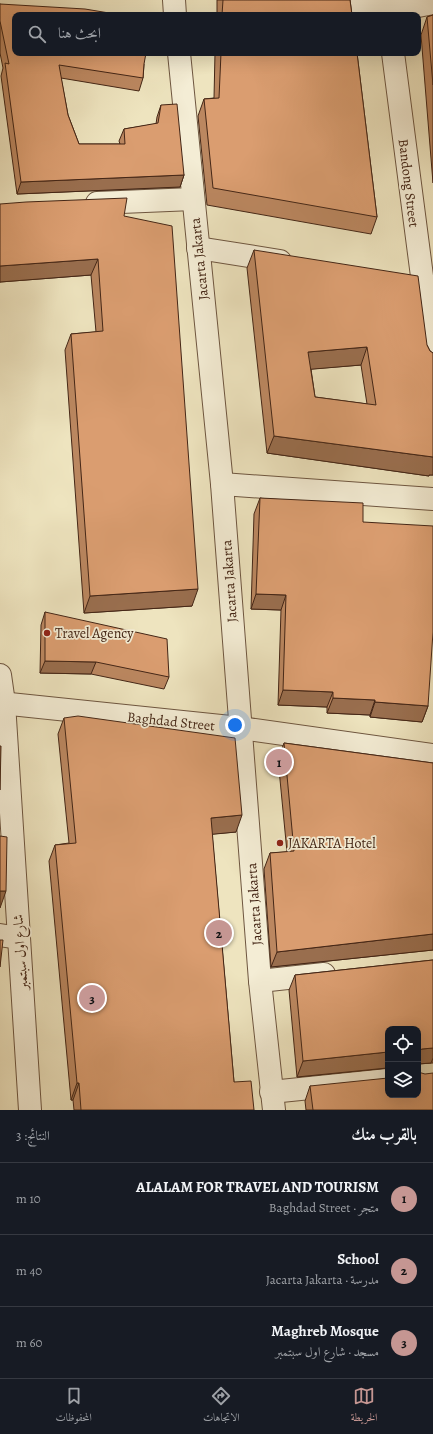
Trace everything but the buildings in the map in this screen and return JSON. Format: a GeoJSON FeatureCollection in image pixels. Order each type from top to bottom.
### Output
{"type":"FeatureCollection","features":[{"type":"Feature","properties":{"kind":"street"},"geometry":{"type":"LineString","coordinates":[[174,0],[175,12]]}},
{"type":"Feature","properties":{"kind":"street"},"geometry":{"type":"LineString","coordinates":[[297,2],[387,10],[423,3]]}},
{"type":"Feature","properties":{"kind":"street","name":"Jacarta Jakarta"},"geometry":{"type":"LineString","coordinates":[[179,56],[222,484],[260,981],[272,1101]]}},
{"type":"Feature","properties":{"kind":"street","name":"Bandong Street"},"geometry":{"type":"LineString","coordinates":[[393,56],[428,284],[433,361]]}},
{"type":"Feature","properties":{"kind":"street"},"geometry":{"type":"LineString","coordinates":[[77,204],[193,199]]}},
{"type":"Feature","properties":{"kind":"street"},"geometry":{"type":"LineString","coordinates":[[198,248],[299,264]]}},
{"type":"Feature","properties":{"kind":"street"},"geometry":{"type":"LineString","coordinates":[[399,279],[428,284]]}},
{"type":"Feature","properties":{"kind":"street"},"geometry":{"type":"LineString","coordinates":[[222,484],[433,499]]}},
{"type":"Feature","properties":{"kind":"street","name":"شارع اول سبتمبر"},"geometry":{"type":"LineString","coordinates":[[0,675],[9,936],[30,1110]]}},
{"type":"Feature","properties":{"kind":"street","name":"Baghdad Street"},"geometry":{"type":"LineString","coordinates":[[2,703],[240,728],[433,755]]}},
{"type":"Feature","properties":{"kind":"street"},"geometry":{"type":"LineString","coordinates":[[260,981],[346,971]]}},
{"type":"Feature","properties":{"kind":"street"},"geometry":{"type":"LineString","coordinates":[[272,1101],[385,1081]]}},
{"type":"Feature","properties":{"kind":"place","name":"Travel Agency"},"geometry":{"type":"Point","coordinates":[47,633]}},
{"type":"Feature","properties":{"kind":"place","name":"ALALAM FOR TRAVEL AND TOURISM"},"geometry":{"type":"Point","coordinates":[279,762]}},
{"type":"Feature","properties":{"kind":"place","name":"JAKARTA Hotel"},"geometry":{"type":"Point","coordinates":[280,843]}},
{"type":"Feature","properties":{"kind":"place","name":"School"},"geometry":{"type":"Point","coordinates":[219,933]}},
{"type":"Feature","properties":{"kind":"place","name":"Maghreb Mosque"},"geometry":{"type":"Point","coordinates":[92,998]}}]}
